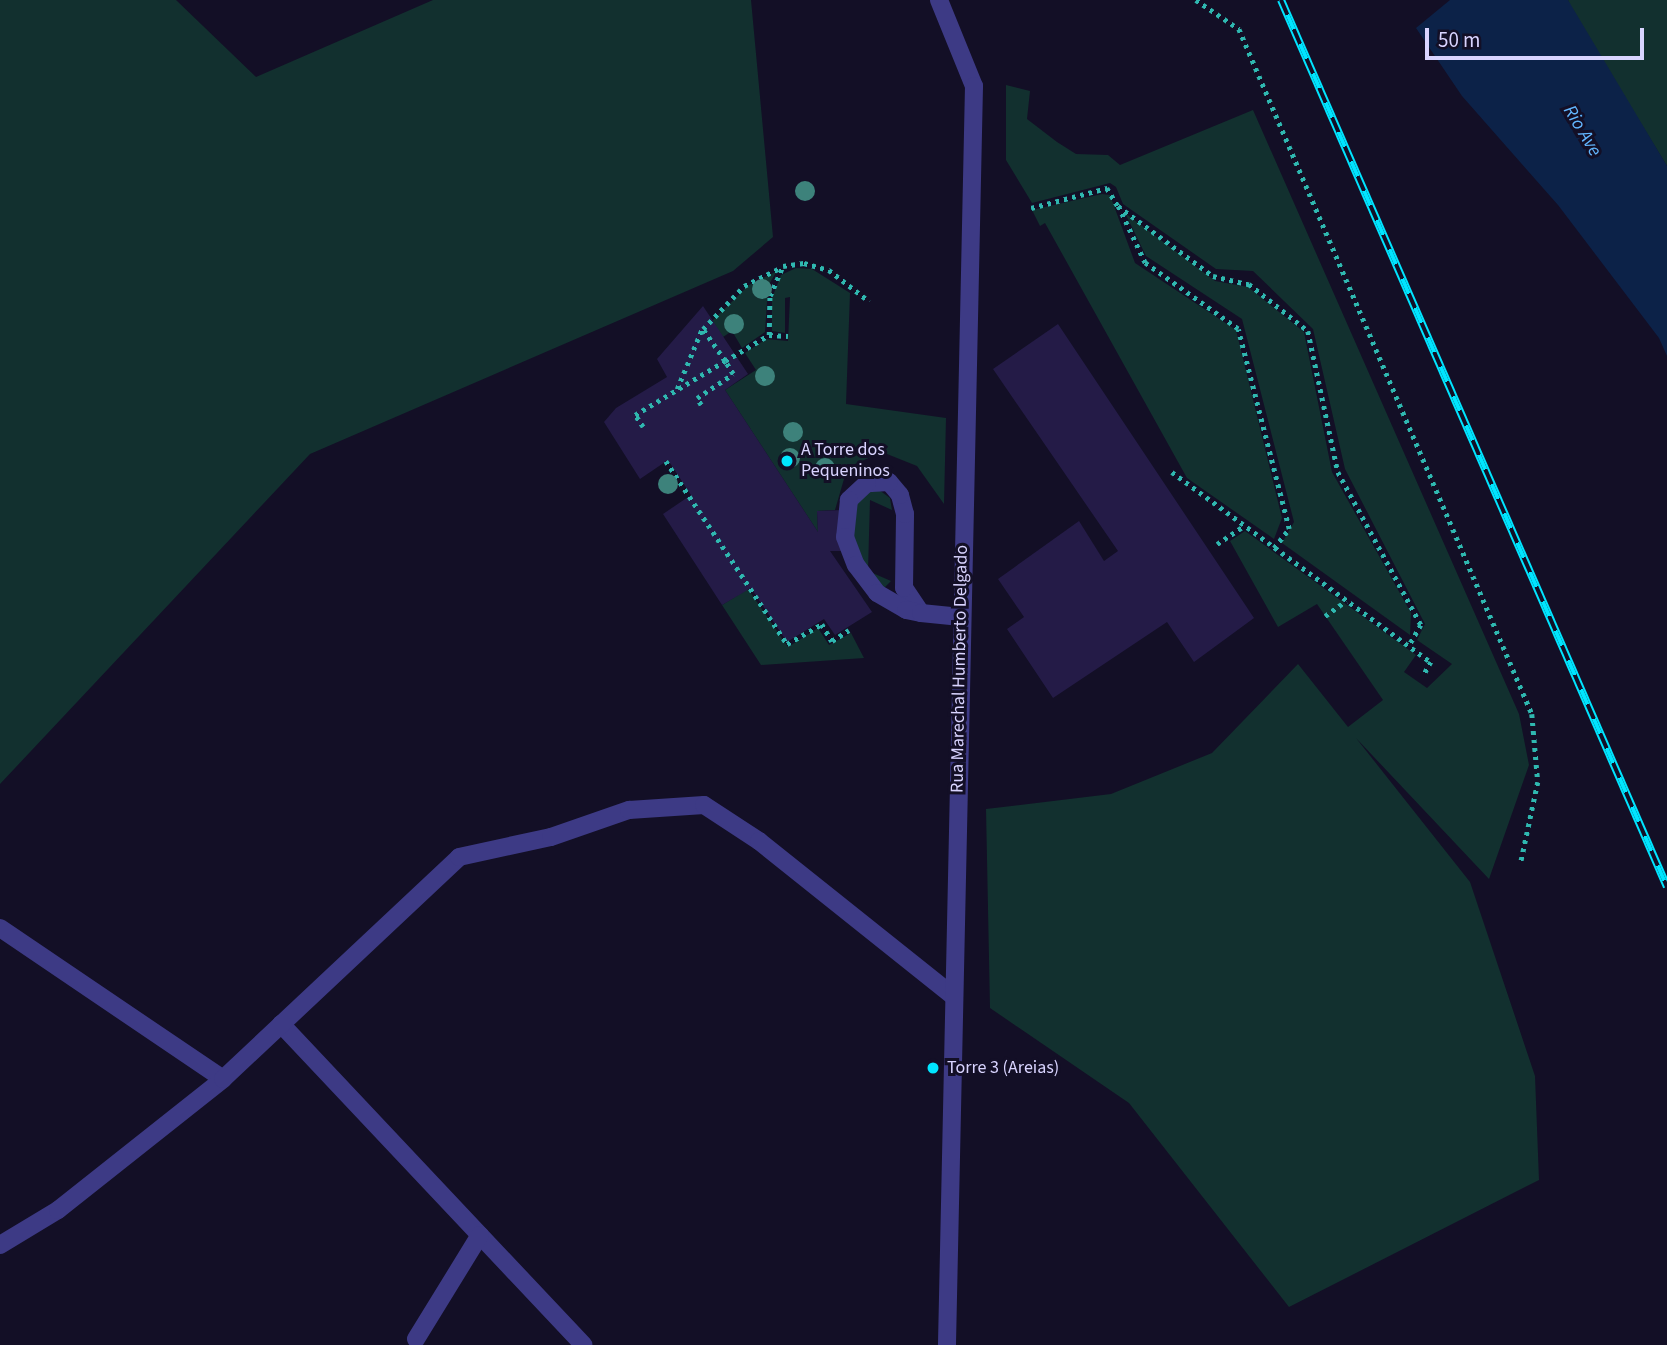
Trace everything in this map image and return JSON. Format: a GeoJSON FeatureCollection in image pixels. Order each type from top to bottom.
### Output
{"type":"FeatureCollection","features":[{"type":"Feature","properties":{"kind":"street","name":"Rua Marechal Humberto Delgado"},"geometry":{"type":"LineString","coordinates":[[939,0],[974,86],[952,995],[947,1345]]}},
{"type":"Feature","properties":{"kind":"street"},"geometry":{"type":"LineString","coordinates":[[920,613],[904,589],[905,514],[900,495],[889,482],[867,483],[849,500],[845,537],[856,565],[877,593],[920,613],[961,617]]}},
{"type":"Feature","properties":{"kind":"street"},"geometry":{"type":"LineString","coordinates":[[0,1245],[58,1210],[223,1079],[459,857],[551,836],[629,810],[704,805],[759,841],[952,995]]}},
{"type":"Feature","properties":{"kind":"street"},"geometry":{"type":"LineString","coordinates":[[0,928],[223,1079]]}},
{"type":"Feature","properties":{"kind":"street"},"geometry":{"type":"LineString","coordinates":[[281,1024],[583,1345]]}},
{"type":"Feature","properties":{"kind":"street"},"geometry":{"type":"LineString","coordinates":[[416,1339],[480,1234]]}},
{"type":"Feature","properties":{"kind":"path"},"geometry":{"type":"LineString","coordinates":[[1196,0],[1239,29],[1532,714],[1538,782],[1521,862]]}},
{"type":"Feature","properties":{"kind":"path"},"geometry":{"type":"LineString","coordinates":[[1031,208],[1107,188],[1145,263],[1238,329],[1289,528],[1274,548]]}},
{"type":"Feature","properties":{"kind":"path"},"geometry":{"type":"LineString","coordinates":[[1118,206],[1213,276],[1249,284],[1308,331],[1338,472],[1421,625],[1409,646]]}},
{"type":"Feature","properties":{"kind":"path"},"geometry":{"type":"LineString","coordinates":[[677,390],[703,328],[744,286],[783,266],[804,263],[829,270],[869,301]]}},
{"type":"Feature","properties":{"kind":"path"},"geometry":{"type":"LineString","coordinates":[[769,335],[770,296],[783,266]]}},
{"type":"Feature","properties":{"kind":"path"},"geometry":{"type":"LineString","coordinates":[[701,405],[697,398],[733,374],[703,328]]}},
{"type":"Feature","properties":{"kind":"path"},"geometry":{"type":"LineString","coordinates":[[643,426],[635,415],[769,335],[788,336]]}},
{"type":"Feature","properties":{"kind":"path"},"geometry":{"type":"LineString","coordinates":[[666,461],[787,643],[822,624],[832,641],[849,630]]}},
{"type":"Feature","properties":{"kind":"path"},"geometry":{"type":"LineString","coordinates":[[1172,472],[1431,662],[1425,673]]}},
{"type":"Feature","properties":{"kind":"path"},"geometry":{"type":"LineString","coordinates":[[1217,544],[1244,526]]}},
{"type":"Feature","properties":{"kind":"path"},"geometry":{"type":"LineString","coordinates":[[1325,616],[1346,601]]}},
{"type":"Feature","properties":{"kind":"green space"},"geometry":{"type":"Polygon","coordinates":[[[0,0],[176,0],[256,77],[433,0],[751,0],[773,237],[733,271],[310,454],[0,784],[0,0]]]}},
{"type":"Feature","properties":{"kind":"green space"},"geometry":{"type":"Polygon","coordinates":[[[1568,0],[1667,0],[1667,166],[1573,13],[1568,0]]]}},
{"type":"Feature","properties":{"kind":"green space"},"geometry":{"type":"Polygon","coordinates":[[[1006,85],[1030,91],[1027,119],[1057,142],[1076,154],[1108,155],[1120,165],[1253,110],[1519,714],[1529,765],[1489,879],[1356,738],[1470,882],[1535,1076],[1539,1180],[1289,1307],[1129,1103],[990,1008],[986,809],[1111,794],[1212,753],[1298,664],[1348,727],[1383,700],[1317,604],[1278,627],[1230,541],[1245,531],[1416,655],[1404,672],[1427,688],[1452,664],[1417,640],[1425,624],[1345,469],[1313,329],[1253,271],[1216,269],[1123,204],[1116,187],[1110,183],[1032,203],[1006,160],[1006,85]]]}},
{"type":"Feature","properties":{"kind":"green space"},"geometry":{"type":"Polygon","coordinates":[[[1102,194],[1110,195],[1135,263],[1236,330],[1282,518],[1274,539],[1187,478],[1045,223],[1040,226],[1032,210],[1102,194]]]}},
{"type":"Feature","properties":{"kind":"green space"},"geometry":{"type":"Polygon","coordinates":[[[1125,213],[1215,281],[1248,287],[1304,332],[1332,472],[1411,613],[1410,635],[1282,543],[1294,522],[1242,319],[1146,256],[1125,213]]]}},
{"type":"Feature","properties":{"kind":"green space"},"geometry":{"type":"Polygon","coordinates":[[[796,268],[812,269],[850,293],[846,404],[946,418],[944,504],[917,466],[887,454],[871,457],[855,464],[844,479],[835,510],[817,511],[818,532],[725,390],[756,370],[745,353],[766,339],[788,341],[790,297],[785,298],[785,333],[772,331],[772,298],[781,275],[796,268]]]}},
{"type":"Feature","properties":{"kind":"green space"},"geometry":{"type":"Polygon","coordinates":[[[777,271],[768,286],[765,332],[742,348],[732,331],[723,337],[712,321],[749,285],[777,271]]]}},
{"type":"Feature","properties":{"kind":"green space"},"geometry":{"type":"Polygon","coordinates":[[[875,487],[890,498],[892,510],[870,500],[868,571],[891,581],[882,590],[857,565],[852,552],[856,552],[854,536],[849,534],[851,504],[867,488],[875,487]]]}},
{"type":"Feature","properties":{"kind":"green space"},"geometry":{"type":"Polygon","coordinates":[[[748,589],[788,647],[818,628],[829,645],[851,633],[864,658],[761,665],[722,605],[748,589]]]}},
{"type":"Feature","properties":{"kind":"water","name":"Rio Ave"},"geometry":{"type":"Polygon","coordinates":[[[1450,0],[1568,0],[1667,166],[1667,356],[1659,338],[1558,205],[1462,96],[1416,28],[1450,0]]]}},
{"type":"Feature","properties":{"kind":"building"},"geometry":{"type":"Polygon","coordinates":[[[703,306],[748,374],[725,390],[818,532],[817,511],[843,510],[846,551],[830,551],[872,612],[835,635],[824,619],[787,642],[751,588],[722,605],[663,514],[691,495],[668,460],[640,479],[604,422],[616,408],[667,377],[657,359],[703,306]]]}},
{"type":"Feature","properties":{"kind":"building"},"geometry":{"type":"Polygon","coordinates":[[[1058,324],[1254,618],[1194,662],[1167,622],[1053,698],[1007,629],[1024,617],[998,579],[1079,521],[1104,561],[1118,551],[993,369],[1058,324]]]}},
{"type":"Feature","properties":{"kind":"railway"},"geometry":{"type":"LineString","coordinates":[[1281,0],[1667,887]]}},
{"type":"Feature","properties":{"kind":"place","name":"A Torre dos Pequeninos"},"geometry":{"type":"Point","coordinates":[787,461]}},
{"type":"Feature","properties":{"kind":"place","name":"Torre 3 (Areias)"},"geometry":{"type":"Point","coordinates":[933,1068]}}]}
